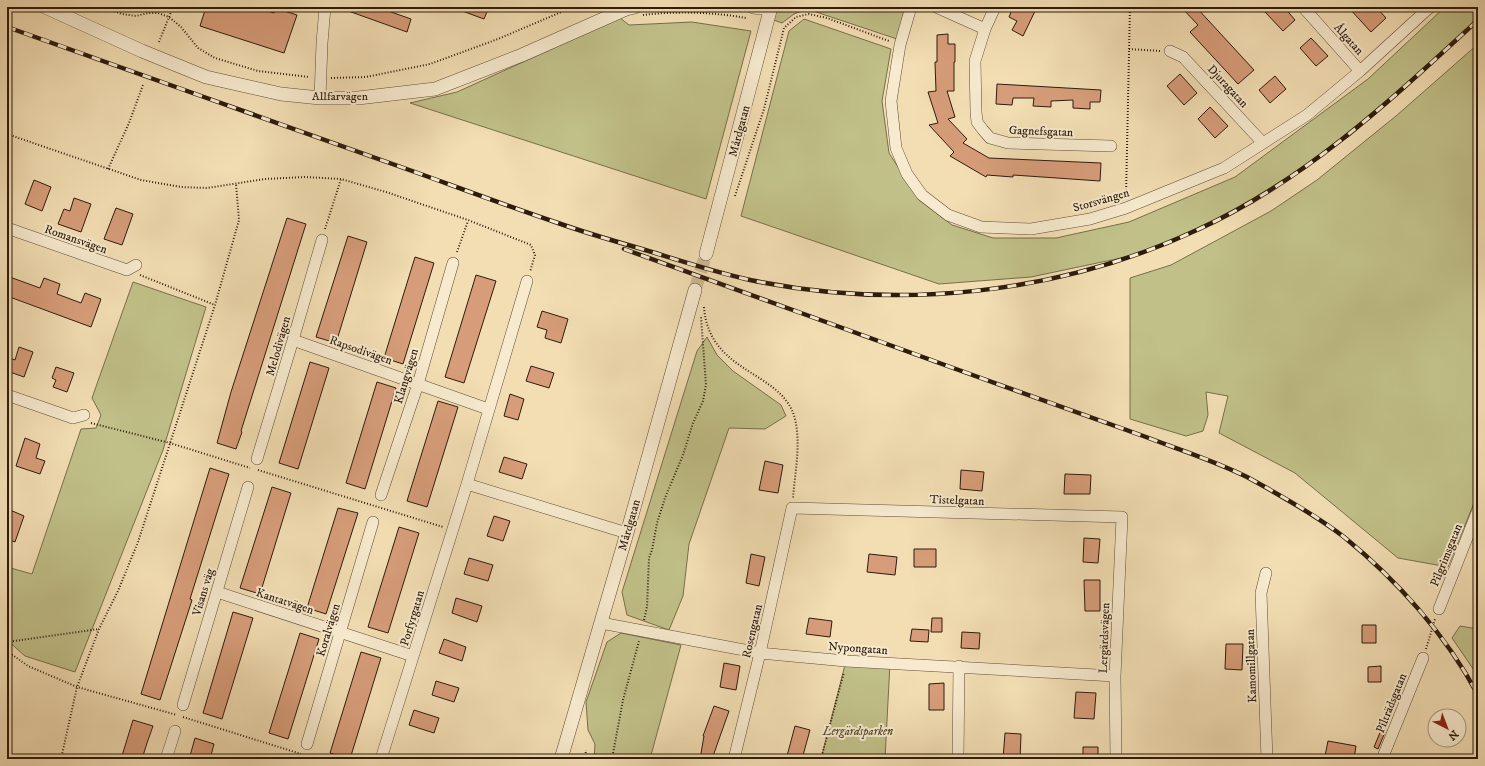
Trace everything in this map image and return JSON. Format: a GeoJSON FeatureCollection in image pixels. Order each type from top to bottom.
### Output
{"type":"FeatureCollection","features":[{"type":"Feature","properties":{"kind":"street","name":"Allfarvägen"},"geometry":{"type":"LineString","coordinates":[[45,7],[142,51],[206,77],[281,94],[320,98],[358,98],[435,89],[522,55],[631,8]]}},
{"type":"Feature","properties":{"kind":"street"},"geometry":{"type":"LineString","coordinates":[[320,98],[325,7]]}},
{"type":"Feature","properties":{"kind":"street"},"geometry":{"type":"LineString","coordinates":[[753,7],[770,13]]}},
{"type":"Feature","properties":{"kind":"street","name":"Storsvängen"},"geometry":{"type":"LineString","coordinates":[[911,7],[900,45],[891,101],[896,148],[907,174],[922,195],[948,215],[981,227],[1031,228],[1090,219],[1126,208],[1224,168],[1262,142],[1307,115],[1360,71],[1430,7]]}},
{"type":"Feature","properties":{"kind":"street"},"geometry":{"type":"LineString","coordinates":[[936,7],[985,28]]}},
{"type":"Feature","properties":{"kind":"street","name":"Gagnefsgatan"},"geometry":{"type":"LineString","coordinates":[[995,7],[985,28],[975,61],[976,112],[978,122],[990,138],[1008,143],[1111,146]]}},
{"type":"Feature","properties":{"kind":"street","name":"Ålgatan"},"geometry":{"type":"LineString","coordinates":[[1303,7],[1360,71]]}},
{"type":"Feature","properties":{"kind":"street","name":"Mårdgatan"},"geometry":{"type":"LineString","coordinates":[[706,254],[770,13]]}},
{"type":"Feature","properties":{"kind":"street","name":"Djuragatan"},"geometry":{"type":"LineString","coordinates":[[1170,51],[1183,56],[1262,142]]}},
{"type":"Feature","properties":{"kind":"street","name":"Romansvägen"},"geometry":{"type":"LineString","coordinates":[[7,228],[131,267]]}},
{"type":"Feature","properties":{"kind":"street","name":"Melodivägen"},"geometry":{"type":"LineString","coordinates":[[257,459],[322,240]]}},
{"type":"Feature","properties":{"kind":"street","name":"Klangvägen"},"geometry":{"type":"LineString","coordinates":[[381,495],[418,384],[453,263]]}},
{"type":"Feature","properties":{"kind":"street","name":"Porfyrgatan"},"geometry":{"type":"LineString","coordinates":[[381,759],[467,484],[527,281]]}},
{"type":"Feature","properties":{"kind":"street","name":"Mårdgatan"},"geometry":{"type":"LineString","coordinates":[[561,759],[627,533],[695,290]]}},
{"type":"Feature","properties":{"kind":"street","name":"Rapsodivägen"},"geometry":{"type":"LineString","coordinates":[[293,340],[488,409]]}},
{"type":"Feature","properties":{"kind":"street"},"geometry":{"type":"LineString","coordinates":[[7,395],[79,416]]}},
{"type":"Feature","properties":{"kind":"street"},"geometry":{"type":"LineString","coordinates":[[467,484],[627,533]]}},
{"type":"Feature","properties":{"kind":"street","name":"Visans väg"},"geometry":{"type":"LineString","coordinates":[[182,705],[248,487]]}},
{"type":"Feature","properties":{"kind":"street","name":"Tistelgatan"},"geometry":{"type":"LineString","coordinates":[[792,508],[1122,517]]}},
{"type":"Feature","properties":{"kind":"street","name":"Rosengatan"},"geometry":{"type":"LineString","coordinates":[[734,759],[760,653],[792,508]]}},
{"type":"Feature","properties":{"kind":"street","name":"Pilgrimsgatan"},"geometry":{"type":"LineString","coordinates":[[1439,609],[1478,510]]}},
{"type":"Feature","properties":{"kind":"street","name":"Lergärdsvägen"},"geometry":{"type":"LineString","coordinates":[[1116,759],[1115,676],[1122,517]]}},
{"type":"Feature","properties":{"kind":"street","name":"Koralvägen"},"geometry":{"type":"LineString","coordinates":[[307,744],[373,522]]}},
{"type":"Feature","properties":{"kind":"street","name":"Kamomillgatan"},"geometry":{"type":"LineString","coordinates":[[1266,573],[1261,593],[1267,759]]}},
{"type":"Feature","properties":{"kind":"street","name":"Kantatvägen"},"geometry":{"type":"LineString","coordinates":[[217,592],[413,656]]}},
{"type":"Feature","properties":{"kind":"street","name":"Nypongatan"},"geometry":{"type":"LineString","coordinates":[[601,623],[760,653],[846,661],[959,666],[1115,676]]}},
{"type":"Feature","properties":{"kind":"street","name":"Pilträdsgatan"},"geometry":{"type":"LineString","coordinates":[[1382,759],[1423,658]]}},
{"type":"Feature","properties":{"kind":"street"},"geometry":{"type":"LineString","coordinates":[[958,759],[959,666]]}},
{"type":"Feature","properties":{"kind":"street"},"geometry":{"type":"LineString","coordinates":[[166,759],[175,731]]}},
{"type":"Feature","properties":{"kind":"path"},"geometry":{"type":"LineString","coordinates":[[104,7],[122,14],[136,16],[148,13],[158,13],[170,18],[181,27],[198,48],[215,58],[258,71],[321,78],[366,77],[430,64],[498,39],[573,7]]}},
{"type":"Feature","properties":{"kind":"path"},"geometry":{"type":"LineString","coordinates":[[159,42],[170,18],[173,7]]}},
{"type":"Feature","properties":{"kind":"path"},"geometry":{"type":"LineString","coordinates":[[1126,208],[1130,7]]}},
{"type":"Feature","properties":{"kind":"path"},"geometry":{"type":"LineString","coordinates":[[631,8],[635,16],[668,12],[730,15],[770,13],[784,28]]}},
{"type":"Feature","properties":{"kind":"path"},"geometry":{"type":"LineString","coordinates":[[734,202],[744,166],[764,109],[784,28],[796,17],[810,14],[900,45]]}},
{"type":"Feature","properties":{"kind":"path"},"geometry":{"type":"LineString","coordinates":[[1129,49],[1170,51]]}},
{"type":"Feature","properties":{"kind":"path"},"geometry":{"type":"LineString","coordinates":[[108,169],[129,123],[143,85]]}},
{"type":"Feature","properties":{"kind":"path"},"geometry":{"type":"LineString","coordinates":[[7,134],[141,180],[180,187],[207,188],[265,179],[297,177],[341,179],[386,192],[468,220],[531,245],[535,255],[527,281]]}},
{"type":"Feature","properties":{"kind":"path"},"geometry":{"type":"LineString","coordinates":[[322,240],[341,179]]}},
{"type":"Feature","properties":{"kind":"path"},"geometry":{"type":"LineString","coordinates":[[61,759],[77,687],[99,629],[118,592],[138,542],[215,305],[239,220],[236,184]]}},
{"type":"Feature","properties":{"kind":"path"},"geometry":{"type":"LineString","coordinates":[[453,263],[468,220]]}},
{"type":"Feature","properties":{"kind":"path"},"geometry":{"type":"LineString","coordinates":[[131,267],[215,305]]}},
{"type":"Feature","properties":{"kind":"path"},"geometry":{"type":"LineString","coordinates":[[704,307],[709,330],[719,348],[733,361],[773,387],[786,400],[794,418],[797,440],[792,508]]}},
{"type":"Feature","properties":{"kind":"path"},"geometry":{"type":"LineString","coordinates":[[612,759],[623,700],[647,607],[649,558],[657,523],[665,498],[683,455],[693,423],[703,402],[706,385],[700,311]]}},
{"type":"Feature","properties":{"kind":"path"},"geometry":{"type":"LineString","coordinates":[[79,416],[452,530]]}},
{"type":"Feature","properties":{"kind":"path"},"geometry":{"type":"LineString","coordinates":[[373,522],[381,495]]}},
{"type":"Feature","properties":{"kind":"path"},"geometry":{"type":"LineString","coordinates":[[1423,658],[1430,632],[1439,609]]}},
{"type":"Feature","properties":{"kind":"path"},"geometry":{"type":"LineString","coordinates":[[7,642],[99,629]]}},
{"type":"Feature","properties":{"kind":"path"},"geometry":{"type":"LineString","coordinates":[[7,651],[28,666],[77,687],[179,716],[315,759]]}},
{"type":"Feature","properties":{"kind":"path"},"geometry":{"type":"LineString","coordinates":[[821,759],[846,661]]}},
{"type":"Feature","properties":{"kind":"path"},"geometry":{"type":"LineString","coordinates":[[179,716],[182,705]]}},
{"type":"Feature","properties":{"kind":"path"},"geometry":{"type":"LineString","coordinates":[[585,759],[586,750]]}},
{"type":"Feature","properties":{"kind":"green space"},"geometry":{"type":"Polygon","coordinates":[[[777,7],[905,7],[897,39],[807,9],[794,14],[782,23],[771,19],[777,7]]]}},
{"type":"Feature","properties":{"kind":"green space"},"geometry":{"type":"Polygon","coordinates":[[[1445,7],[1478,7],[1478,18],[1351,135],[1253,203],[1140,254],[1031,277],[939,284],[741,216],[789,31],[804,19],[891,49],[882,101],[889,153],[919,200],[952,225],[993,238],[1056,238],[1129,222],[1235,177],[1368,79],[1445,7]]]}},
{"type":"Feature","properties":{"kind":"green space"},"geometry":{"type":"Polygon","coordinates":[[[620,18],[629,25],[692,22],[751,31],[706,199],[410,103],[457,92],[620,18]]]}},
{"type":"Feature","properties":{"kind":"green space"},"geometry":{"type":"Polygon","coordinates":[[[1478,44],[1478,493],[1448,567],[1398,558],[1295,473],[1219,433],[1228,396],[1206,392],[1208,415],[1203,431],[1186,436],[1130,419],[1130,278],[1171,265],[1271,211],[1317,180],[1396,116],[1478,44]]]}},
{"type":"Feature","properties":{"kind":"green space"},"geometry":{"type":"Polygon","coordinates":[[[133,282],[206,307],[163,450],[75,672],[25,656],[7,640],[7,567],[32,574],[81,429],[96,428],[101,415],[92,398],[133,282]]]}},
{"type":"Feature","properties":{"kind":"green space"},"geometry":{"type":"Polygon","coordinates":[[[707,337],[717,355],[733,371],[781,405],[786,416],[765,429],[729,428],[689,544],[683,596],[669,630],[627,615],[622,592],[697,351],[707,337]]]}},
{"type":"Feature","properties":{"kind":"green space"},"geometry":{"type":"Polygon","coordinates":[[[1460,626],[1478,629],[1478,676],[1452,638],[1460,626]]]}},
{"type":"Feature","properties":{"kind":"green space"},"geometry":{"type":"Polygon","coordinates":[[[621,633],[681,645],[650,759],[594,759],[595,744],[588,730],[586,702],[607,642],[621,633]]]}},
{"type":"Feature","properties":{"kind":"green space","name":"Lergärdsparken"},"geometry":{"type":"Polygon","coordinates":[[[846,661],[890,663],[885,759],[821,759],[846,661]]]}},
{"type":"Feature","properties":{"kind":"building"},"geometry":{"type":"Polygon","coordinates":[[[206,7],[255,7],[274,13],[275,8],[297,15],[284,53],[200,26],[206,7]]]}},
{"type":"Feature","properties":{"kind":"building"},"geometry":{"type":"Polygon","coordinates":[[[340,7],[377,7],[411,19],[407,32],[340,7]]]}},
{"type":"Feature","properties":{"kind":"building"},"geometry":{"type":"Polygon","coordinates":[[[454,7],[489,7],[484,19],[454,7]]]}},
{"type":"Feature","properties":{"kind":"building"},"geometry":{"type":"Polygon","coordinates":[[[1013,7],[1037,7],[1023,36],[1012,30],[1017,21],[1009,17],[1013,7]]]}},
{"type":"Feature","properties":{"kind":"building"},"geometry":{"type":"Polygon","coordinates":[[[1181,7],[1196,7],[1254,70],[1238,84],[1190,32],[1198,25],[1181,7]]]}},
{"type":"Feature","properties":{"kind":"building"},"geometry":{"type":"Polygon","coordinates":[[[1270,7],[1284,7],[1295,20],[1283,31],[1265,12],[1270,7]]]}},
{"type":"Feature","properties":{"kind":"building"},"geometry":{"type":"Polygon","coordinates":[[[1348,7],[1376,7],[1386,18],[1371,32],[1348,7]]]}},
{"type":"Feature","properties":{"kind":"building"},"geometry":{"type":"Polygon","coordinates":[[[948,34],[948,44],[955,44],[954,91],[947,91],[955,117],[948,119],[967,139],[963,143],[989,158],[1101,163],[1100,181],[1013,175],[1013,177],[987,175],[986,177],[950,156],[954,152],[929,125],[938,123],[928,92],[936,91],[935,62],[937,62],[937,35],[948,34]]]}},
{"type":"Feature","properties":{"kind":"building"},"geometry":{"type":"Polygon","coordinates":[[[1311,38],[1328,56],[1316,66],[1300,48],[1311,38]]]}},
{"type":"Feature","properties":{"kind":"building"},"geometry":{"type":"Polygon","coordinates":[[[1180,74],[1197,93],[1184,105],[1167,86],[1180,74]]]}},
{"type":"Feature","properties":{"kind":"building"},"geometry":{"type":"Polygon","coordinates":[[[1275,76],[1286,89],[1270,103],[1259,90],[1275,76]]]}},
{"type":"Feature","properties":{"kind":"building"},"geometry":{"type":"Polygon","coordinates":[[[997,84],[1101,90],[1100,102],[1090,102],[1090,109],[1073,108],[1073,100],[1051,101],[1051,107],[1033,106],[1034,98],[1013,98],[1012,105],[996,104],[997,84]]]}},
{"type":"Feature","properties":{"kind":"building"},"geometry":{"type":"Polygon","coordinates":[[[1210,107],[1228,126],[1215,138],[1198,119],[1210,107]]]}},
{"type":"Feature","properties":{"kind":"building"},"geometry":{"type":"Polygon","coordinates":[[[34,180],[51,187],[42,211],[25,204],[34,180]]]}},
{"type":"Feature","properties":{"kind":"building"},"geometry":{"type":"Polygon","coordinates":[[[74,198],[91,204],[81,232],[58,224],[64,209],[70,211],[74,198]]]}},
{"type":"Feature","properties":{"kind":"building"},"geometry":{"type":"Polygon","coordinates":[[[116,208],[133,214],[122,245],[104,239],[116,208]]]}},
{"type":"Feature","properties":{"kind":"building"},"geometry":{"type":"Polygon","coordinates":[[[287,218],[306,224],[236,449],[217,443],[231,392],[287,218]]]}},
{"type":"Feature","properties":{"kind":"building"},"geometry":{"type":"Polygon","coordinates":[[[348,236],[367,242],[336,343],[316,337],[348,236]]]}},
{"type":"Feature","properties":{"kind":"building"},"geometry":{"type":"Polygon","coordinates":[[[415,257],[434,263],[403,364],[384,358],[415,257]]]}},
{"type":"Feature","properties":{"kind":"building"},"geometry":{"type":"Polygon","coordinates":[[[476,275],[496,281],[464,383],[445,377],[476,275]]]}},
{"type":"Feature","properties":{"kind":"building"},"geometry":{"type":"Polygon","coordinates":[[[7,276],[40,288],[44,278],[60,284],[57,294],[81,303],[85,293],[101,299],[91,327],[7,296],[7,276]]]}},
{"type":"Feature","properties":{"kind":"building"},"geometry":{"type":"Polygon","coordinates":[[[542,311],[568,319],[561,343],[545,338],[547,330],[537,327],[542,311]]]}},
{"type":"Feature","properties":{"kind":"building"},"geometry":{"type":"Polygon","coordinates":[[[19,347],[33,352],[24,377],[7,371],[7,357],[15,360],[19,347]]]}},
{"type":"Feature","properties":{"kind":"building"},"geometry":{"type":"Polygon","coordinates":[[[310,362],[329,368],[298,469],[279,463],[310,362]]]}},
{"type":"Feature","properties":{"kind":"building"},"geometry":{"type":"Polygon","coordinates":[[[531,366],[554,373],[549,388],[526,381],[531,366]]]}},
{"type":"Feature","properties":{"kind":"building"},"geometry":{"type":"Polygon","coordinates":[[[56,367],[74,373],[67,392],[53,387],[56,380],[52,378],[56,367]]]}},
{"type":"Feature","properties":{"kind":"building"},"geometry":{"type":"Polygon","coordinates":[[[377,382],[396,388],[365,489],[346,483],[377,382]]]}},
{"type":"Feature","properties":{"kind":"building"},"geometry":{"type":"Polygon","coordinates":[[[510,394],[524,399],[518,420],[504,416],[510,394]]]}},
{"type":"Feature","properties":{"kind":"building"},"geometry":{"type":"Polygon","coordinates":[[[438,401],[458,407],[427,507],[407,501],[438,401]]]}},
{"type":"Feature","properties":{"kind":"building"},"geometry":{"type":"Polygon","coordinates":[[[25,438],[40,444],[36,458],[45,461],[40,474],[16,466],[25,438]]]}},
{"type":"Feature","properties":{"kind":"building"},"geometry":{"type":"Polygon","coordinates":[[[504,457],[527,464],[522,479],[499,472],[504,457]]]}},
{"type":"Feature","properties":{"kind":"building"},"geometry":{"type":"Polygon","coordinates":[[[765,461],[783,465],[778,493],[759,490],[765,461]]]}},
{"type":"Feature","properties":{"kind":"building"},"geometry":{"type":"Polygon","coordinates":[[[210,468],[229,474],[190,599],[192,600],[160,700],[141,694],[210,468]]]}},
{"type":"Feature","properties":{"kind":"building"},"geometry":{"type":"Polygon","coordinates":[[[961,470],[984,472],[982,491],[960,489],[961,470]]]}},
{"type":"Feature","properties":{"kind":"building"},"geometry":{"type":"Polygon","coordinates":[[[1065,474],[1091,475],[1090,494],[1064,494],[1065,474]]]}},
{"type":"Feature","properties":{"kind":"building"},"geometry":{"type":"Polygon","coordinates":[[[272,487],[291,493],[260,594],[240,588],[272,487]]]}},
{"type":"Feature","properties":{"kind":"building"},"geometry":{"type":"Polygon","coordinates":[[[338,508],[358,513],[326,614],[307,608],[338,508]]]}},
{"type":"Feature","properties":{"kind":"building"},"geometry":{"type":"Polygon","coordinates":[[[10,510],[24,516],[15,542],[7,539],[7,519],[10,510]]]}},
{"type":"Feature","properties":{"kind":"building"},"geometry":{"type":"Polygon","coordinates":[[[494,516],[510,521],[503,541],[487,536],[494,516]]]}},
{"type":"Feature","properties":{"kind":"building"},"geometry":{"type":"Polygon","coordinates":[[[399,527],[419,533],[388,633],[368,627],[399,527]]]}},
{"type":"Feature","properties":{"kind":"building"},"geometry":{"type":"Polygon","coordinates":[[[1084,538],[1100,539],[1098,563],[1083,562],[1084,538]]]}},
{"type":"Feature","properties":{"kind":"building"},"geometry":{"type":"Polygon","coordinates":[[[914,549],[936,549],[936,567],[914,567],[914,549]]]}},
{"type":"Feature","properties":{"kind":"building"},"geometry":{"type":"Polygon","coordinates":[[[751,554],[765,557],[759,586],[746,583],[751,554]]]}},
{"type":"Feature","properties":{"kind":"building"},"geometry":{"type":"Polygon","coordinates":[[[869,554],[897,557],[895,575],[867,572],[869,554]]]}},
{"type":"Feature","properties":{"kind":"building"},"geometry":{"type":"Polygon","coordinates":[[[469,558],[493,565],[488,581],[464,574],[469,558]]]}},
{"type":"Feature","properties":{"kind":"building"},"geometry":{"type":"Polygon","coordinates":[[[1084,580],[1100,580],[1100,611],[1085,611],[1084,580]]]}},
{"type":"Feature","properties":{"kind":"building"},"geometry":{"type":"Polygon","coordinates":[[[456,598],[482,606],[477,622],[452,613],[456,598]]]}},
{"type":"Feature","properties":{"kind":"building"},"geometry":{"type":"Polygon","coordinates":[[[233,612],[253,618],[222,719],[203,713],[233,612]]]}},
{"type":"Feature","properties":{"kind":"building"},"geometry":{"type":"Polygon","coordinates":[[[809,618],[832,621],[830,637],[806,634],[809,618]]]}},
{"type":"Feature","properties":{"kind":"building"},"geometry":{"type":"Polygon","coordinates":[[[932,618],[942,618],[942,632],[931,632],[932,618]]]}},
{"type":"Feature","properties":{"kind":"building"},"geometry":{"type":"Polygon","coordinates":[[[1362,625],[1376,625],[1376,643],[1362,643],[1362,625]]]}},
{"type":"Feature","properties":{"kind":"building"},"geometry":{"type":"Polygon","coordinates":[[[912,629],[929,630],[928,642],[910,641],[912,629]]]}},
{"type":"Feature","properties":{"kind":"building"},"geometry":{"type":"Polygon","coordinates":[[[962,632],[980,633],[979,649],[961,648],[962,632]]]}},
{"type":"Feature","properties":{"kind":"building"},"geometry":{"type":"Polygon","coordinates":[[[300,633],[319,639],[288,739],[269,733],[300,633]]]}},
{"type":"Feature","properties":{"kind":"building"},"geometry":{"type":"Polygon","coordinates":[[[444,639],[466,647],[462,661],[439,653],[444,639]]]}},
{"type":"Feature","properties":{"kind":"building"},"geometry":{"type":"Polygon","coordinates":[[[1226,644],[1243,644],[1242,670],[1225,669],[1226,644]]]}},
{"type":"Feature","properties":{"kind":"building"},"geometry":{"type":"Polygon","coordinates":[[[361,652],[381,658],[350,759],[330,753],[361,652]]]}},
{"type":"Feature","properties":{"kind":"building"},"geometry":{"type":"Polygon","coordinates":[[[724,663],[740,666],[736,690],[720,687],[724,663]]]}},
{"type":"Feature","properties":{"kind":"building"},"geometry":{"type":"Polygon","coordinates":[[[1381,666],[1381,682],[1368,682],[1368,667],[1381,666]]]}},
{"type":"Feature","properties":{"kind":"building"},"geometry":{"type":"Polygon","coordinates":[[[436,681],[459,688],[454,702],[432,695],[436,681]]]}},
{"type":"Feature","properties":{"kind":"building"},"geometry":{"type":"Polygon","coordinates":[[[944,683],[944,710],[929,710],[929,684],[944,683]]]}},
{"type":"Feature","properties":{"kind":"building"},"geometry":{"type":"Polygon","coordinates":[[[1076,692],[1096,693],[1094,719],[1074,718],[1076,692]]]}},
{"type":"Feature","properties":{"kind":"building"},"geometry":{"type":"Polygon","coordinates":[[[714,706],[729,711],[712,759],[700,759],[703,736],[714,706]]]}},
{"type":"Feature","properties":{"kind":"building"},"geometry":{"type":"Polygon","coordinates":[[[414,710],[439,718],[434,733],[409,725],[414,710]]]}},
{"type":"Feature","properties":{"kind":"building"},"geometry":{"type":"Polygon","coordinates":[[[133,720],[153,726],[142,759],[121,759],[133,720]]]}},
{"type":"Feature","properties":{"kind":"building"},"geometry":{"type":"Polygon","coordinates":[[[795,726],[810,730],[802,759],[787,756],[795,726]]]}},
{"type":"Feature","properties":{"kind":"building"},"geometry":{"type":"Polygon","coordinates":[[[1382,728],[1386,730],[1378,749],[1374,747],[1382,728]]]}},
{"type":"Feature","properties":{"kind":"building"},"geometry":{"type":"Polygon","coordinates":[[[1005,733],[1021,734],[1020,759],[1003,759],[1005,733]]]}},
{"type":"Feature","properties":{"kind":"building"},"geometry":{"type":"Polygon","coordinates":[[[195,738],[214,744],[210,759],[200,759],[190,756],[195,738]]]}},
{"type":"Feature","properties":{"kind":"building"},"geometry":{"type":"Polygon","coordinates":[[[1328,741],[1356,746],[1354,759],[1340,759],[1325,756],[1328,741]]]}},
{"type":"Feature","properties":{"kind":"building"},"geometry":{"type":"Polygon","coordinates":[[[1083,747],[1098,747],[1098,759],[1083,759],[1083,747]]]}},
{"type":"Feature","properties":{"kind":"tunnel"},"geometry":{"type":"LineString","coordinates":[[695,290],[706,254]]}},
{"type":"Feature","properties":{"kind":"railway"},"geometry":{"type":"LineString","coordinates":[[7,27],[540,217],[590,234],[696,266],[750,280],[806,289],[863,294],[921,295],[978,291],[1034,282],[1090,269],[1144,252],[1197,230],[1237,210],[1311,163],[1379,109],[1478,20]]}},
{"type":"Feature","properties":{"kind":"railway"},"geometry":{"type":"LineString","coordinates":[[624,249],[1146,437],[1210,461],[1247,477],[1321,520],[1344,537],[1383,571],[1436,630],[1451,651],[1478,695]]}}]}
